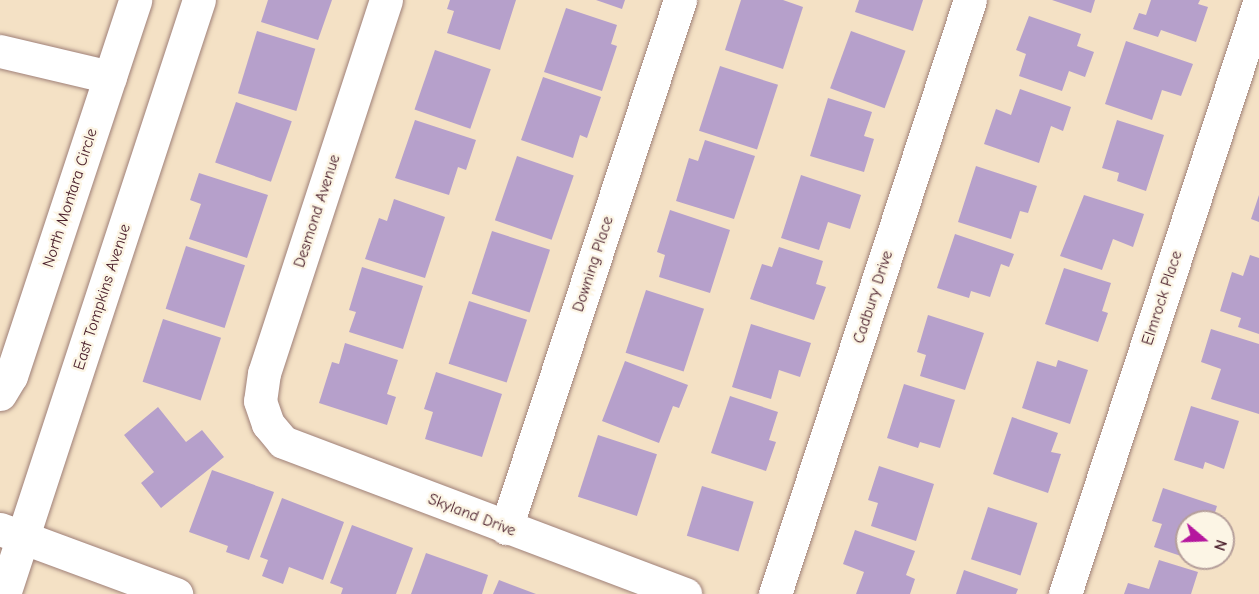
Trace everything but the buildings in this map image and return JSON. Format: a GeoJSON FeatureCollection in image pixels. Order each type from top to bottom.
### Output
{"type":"FeatureCollection","features":[{"type":"Feature","properties":{"kind":"street","name":"North Montara Circle"},"geometry":{"type":"LineString","coordinates":[[0,394],[11,344],[110,77],[135,0]]}},
{"type":"Feature","properties":{"kind":"street","name":"East Tompkins Avenue"},"geometry":{"type":"LineString","coordinates":[[4,594],[12,533],[200,0]]}},
{"type":"Feature","properties":{"kind":"street","name":"Desmond Avenue"},"geometry":{"type":"LineString","coordinates":[[268,424],[260,401],[264,373],[387,0]]}},
{"type":"Feature","properties":{"kind":"street","name":"Downing Place"},"geometry":{"type":"LineString","coordinates":[[506,528],[680,0]]}},
{"type":"Feature","properties":{"kind":"street","name":"Cadbury Drive"},"geometry":{"type":"LineString","coordinates":[[775,594],[970,0]]}},
{"type":"Feature","properties":{"kind":"street","name":"Elmrock Place"},"geometry":{"type":"LineString","coordinates":[[1065,594],[1259,3]]}},
{"type":"Feature","properties":{"kind":"street"},"geometry":{"type":"LineString","coordinates":[[0,51],[110,77]]}},
{"type":"Feature","properties":{"kind":"street","name":"Skyland Drive"},"geometry":{"type":"LineString","coordinates":[[268,424],[283,442],[685,594]]}},
{"type":"Feature","properties":{"kind":"street"},"geometry":{"type":"LineString","coordinates":[[12,533],[176,594]]}}]}
